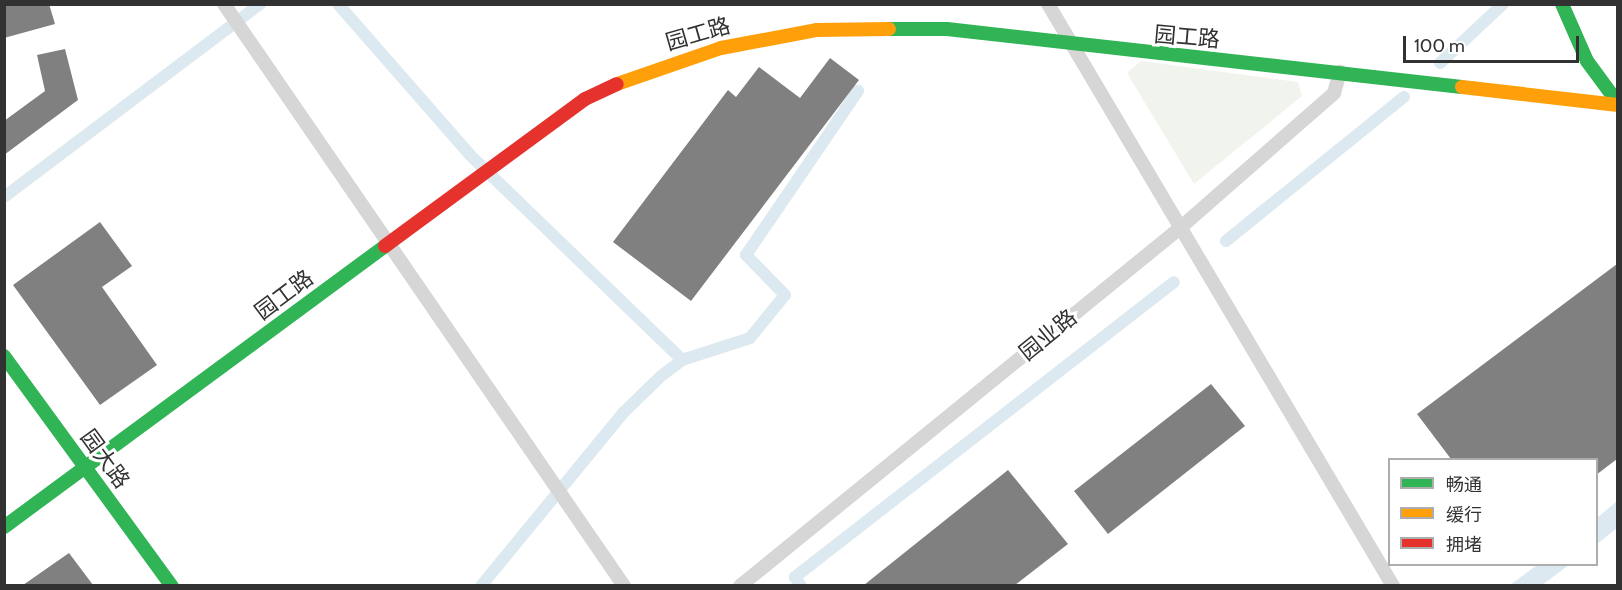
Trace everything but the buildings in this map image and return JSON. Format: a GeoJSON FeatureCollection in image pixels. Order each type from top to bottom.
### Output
{"type":"FeatureCollection","features":[{"type":"Feature","properties":{"kind":"street"},"geometry":{"type":"LineString","coordinates":[[224,4],[387,245],[624,585]]}},
{"type":"Feature","properties":{"kind":"street"},"geometry":{"type":"LineString","coordinates":[[1048,4],[1393,585]]}},
{"type":"Feature","properties":{"kind":"street"},"geometry":{"type":"LineString","coordinates":[[1562,4],[1587,61],[1617,104]]}},
{"type":"Feature","properties":{"kind":"street","name":"园工路"},"geometry":{"type":"LineString","coordinates":[[4,527],[585,99],[632,77],[767,38],[905,27],[1073,47],[1340,72],[1617,104]]}},
{"type":"Feature","properties":{"kind":"street","name":"园业路"},"geometry":{"type":"LineString","coordinates":[[740,585],[1180,228],[1334,93],[1340,72]]}},
{"type":"Feature","properties":{"kind":"street","name":"园大路"},"geometry":{"type":"LineString","coordinates":[[4,356],[172,585]]}},
{"type":"Feature","properties":{"kind":"shaded area"},"geometry":{"type":"Polygon","coordinates":[[[1141,61],[1298,82],[1302,96],[1194,184],[1127,73],[1141,61]]]}},
{"type":"Feature","properties":{"kind":"shaded area"},"geometry":{"type":"Polygon","coordinates":[[[1617,501],[1617,528],[1598,543],[1598,517],[1617,501]]]}},
{"type":"Feature","properties":{"kind":"shaded area"},"geometry":{"type":"Polygon","coordinates":[[[1536,566],[1568,566],[1542,585],[1510,585],[1536,566]]]}},
{"type":"Feature","properties":{"kind":"waterway"},"geometry":{"type":"LineString","coordinates":[[4,197],[260,4]]}},
{"type":"Feature","properties":{"kind":"waterway"},"geometry":{"type":"LineString","coordinates":[[338,4],[470,155],[682,360]]}},
{"type":"Feature","properties":{"kind":"waterway"},"geometry":{"type":"LineString","coordinates":[[1440,63],[1503,4]]}},
{"type":"Feature","properties":{"kind":"waterway"},"geometry":{"type":"LineString","coordinates":[[481,586],[623,413],[661,376],[682,360],[750,338],[785,295],[746,255],[858,91]]}},
{"type":"Feature","properties":{"kind":"waterway"},"geometry":{"type":"LineString","coordinates":[[1226,241],[1404,97]]}},
{"type":"Feature","properties":{"kind":"waterway"},"geometry":{"type":"LineString","coordinates":[[801,586],[795,577],[1174,282]]}},
{"type":"Feature","properties":{"kind":"traffic: fast"},"geometry":{"type":"LineString","coordinates":[[1562,4],[1587,61],[1618,103]]}},
{"type":"Feature","properties":{"kind":"traffic: fast"},"geometry":{"type":"LineString","coordinates":[[889,29],[947,29],[1462,87]]}},
{"type":"Feature","properties":{"kind":"traffic: fast"},"geometry":{"type":"LineString","coordinates":[[4,527],[385,246]]}},
{"type":"Feature","properties":{"kind":"traffic: fast"},"geometry":{"type":"LineString","coordinates":[[4,356],[172,586]]}},
{"type":"Feature","properties":{"kind":"traffic: slow"},"geometry":{"type":"LineString","coordinates":[[617,84],[721,48],[817,30],[889,29]]}},
{"type":"Feature","properties":{"kind":"traffic: slow"},"geometry":{"type":"LineString","coordinates":[[1462,87],[1618,105]]}},
{"type":"Feature","properties":{"kind":"traffic: jam"},"geometry":{"type":"LineString","coordinates":[[385,246],[585,99],[617,84]]}}]}
